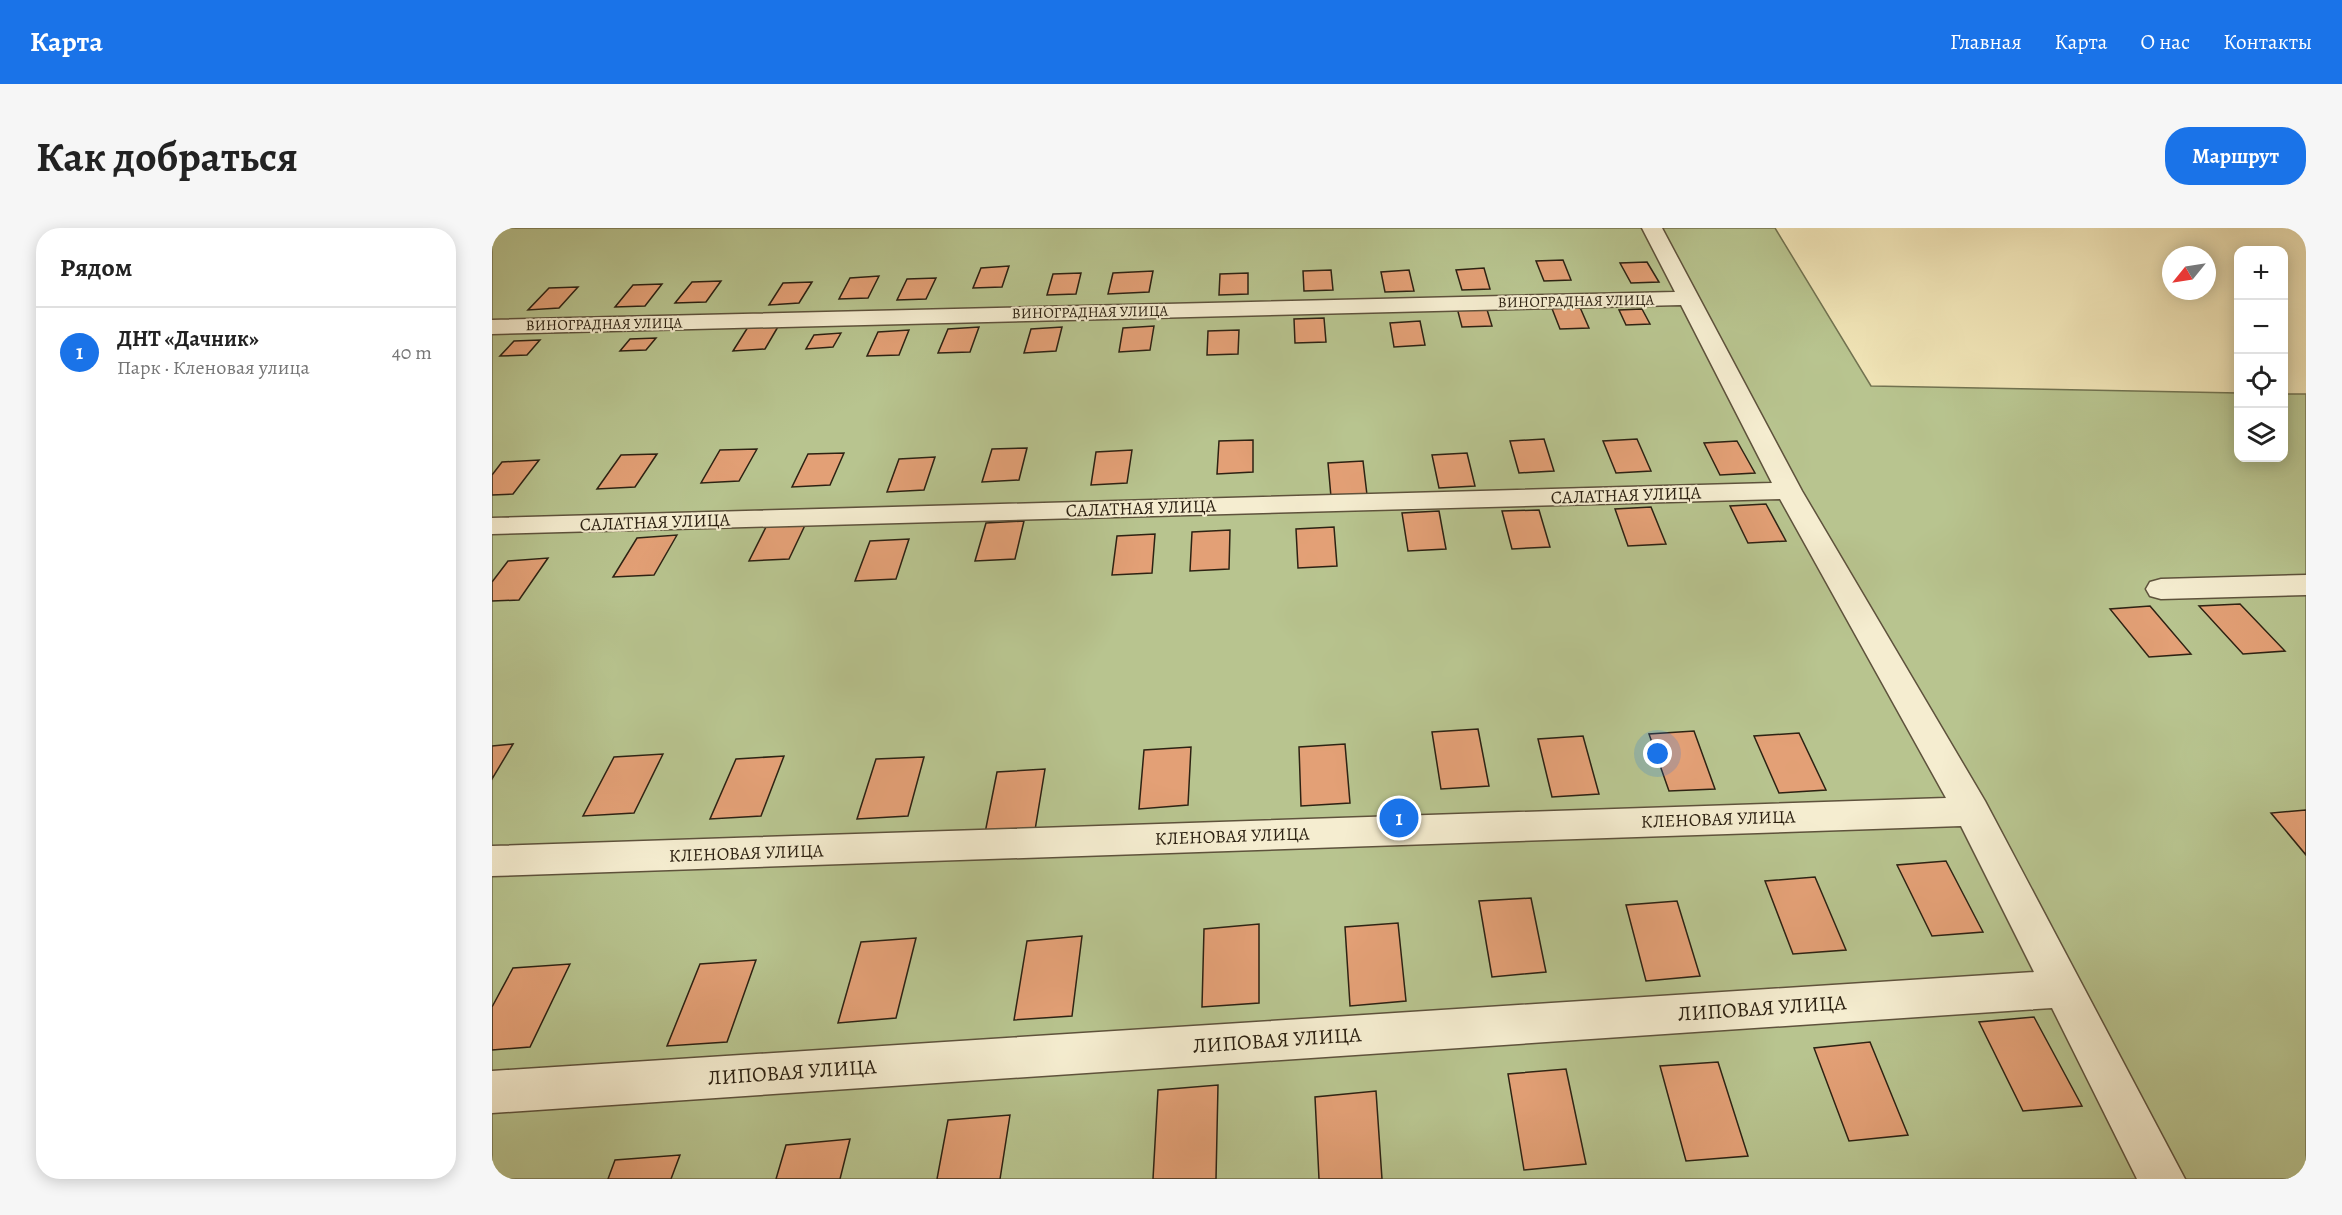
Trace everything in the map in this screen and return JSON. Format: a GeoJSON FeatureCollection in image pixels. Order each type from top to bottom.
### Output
{"type":"FeatureCollection","features":[{"type":"Feature","properties":{"kind":"street"},"geometry":{"type":"LineString","coordinates":[[1652,228],[1789,490],[1972,811],[2162,1179]]}},
{"type":"Feature","properties":{"kind":"street","name":"ВИНОГРАДНАЯ УЛИЦА"},"geometry":{"type":"LineString","coordinates":[[492,327],[1688,298]]}},
{"type":"Feature","properties":{"kind":"street","name":"САЛАТНАЯ УЛИЦА"},"geometry":{"type":"LineString","coordinates":[[492,526],[1789,490]]}},
{"type":"Feature","properties":{"kind":"street"},"geometry":{"type":"LineString","coordinates":[[2161,589],[2306,585]]}},
{"type":"Feature","properties":{"kind":"street","name":"КЛЕНОВАЯ УЛИЦА"},"geometry":{"type":"LineString","coordinates":[[492,861],[1972,811]]}},
{"type":"Feature","properties":{"kind":"street","name":"ЛИПОВАЯ УЛИЦА"},"geometry":{"type":"LineString","coordinates":[[492,1092],[2062,989]]}},
{"type":"Feature","properties":{"kind":"green space"},"geometry":{"type":"Polygon","coordinates":[[[492,228],[1775,228],[1871,386],[2234,393],[2234,462],[2288,462],[2288,394],[2306,394],[2306,1179],[492,1179],[492,228]]]}},
{"type":"Feature","properties":{"kind":"building"},"geometry":{"type":"Polygon","coordinates":[[[1563,260],[1571,280],[1544,281],[1536,261],[1563,260]]]}},
{"type":"Feature","properties":{"kind":"building"},"geometry":{"type":"Polygon","coordinates":[[[1647,262],[1659,282],[1631,283],[1620,263],[1647,262]]]}},
{"type":"Feature","properties":{"kind":"building"},"geometry":{"type":"Polygon","coordinates":[[[1009,266],[1002,287],[973,288],[981,268],[1009,266]]]}},
{"type":"Feature","properties":{"kind":"building"},"geometry":{"type":"Polygon","coordinates":[[[1484,268],[1490,289],[1462,290],[1456,270],[1484,268]]]}},
{"type":"Feature","properties":{"kind":"building"},"geometry":{"type":"Polygon","coordinates":[[[1331,270],[1333,290],[1304,291],[1303,271],[1331,270]]]}},
{"type":"Feature","properties":{"kind":"building"},"geometry":{"type":"Polygon","coordinates":[[[1409,270],[1414,291],[1385,292],[1381,272],[1409,270]]]}},
{"type":"Feature","properties":{"kind":"building"},"geometry":{"type":"Polygon","coordinates":[[[1153,271],[1149,292],[1108,294],[1113,273],[1153,271]]]}},
{"type":"Feature","properties":{"kind":"building"},"geometry":{"type":"Polygon","coordinates":[[[1081,273],[1076,294],[1047,295],[1053,274],[1081,273]]]}},
{"type":"Feature","properties":{"kind":"building"},"geometry":{"type":"Polygon","coordinates":[[[1248,273],[1248,294],[1219,295],[1220,274],[1248,273]]]}},
{"type":"Feature","properties":{"kind":"building"},"geometry":{"type":"Polygon","coordinates":[[[879,276],[868,298],[839,299],[850,278],[879,276]]]}},
{"type":"Feature","properties":{"kind":"building"},"geometry":{"type":"Polygon","coordinates":[[[936,278],[926,299],[897,300],[907,279],[936,278]]]}},
{"type":"Feature","properties":{"kind":"building"},"geometry":{"type":"Polygon","coordinates":[[[721,281],[706,302],[675,303],[692,282],[721,281]]]}},
{"type":"Feature","properties":{"kind":"building"},"geometry":{"type":"Polygon","coordinates":[[[812,282],[799,303],[769,305],[783,283],[812,282]]]}},
{"type":"Feature","properties":{"kind":"building"},"geometry":{"type":"Polygon","coordinates":[[[662,284],[645,306],[615,307],[633,285],[662,284]]]}},
{"type":"Feature","properties":{"kind":"building"},"geometry":{"type":"Polygon","coordinates":[[[578,287],[559,308],[528,310],[549,288],[578,287]]]}},
{"type":"Feature","properties":{"kind":"building"},"geometry":{"type":"Polygon","coordinates":[[[1485,303],[1492,326],[1462,327],[1456,304],[1485,303]]]}},
{"type":"Feature","properties":{"kind":"building"},"geometry":{"type":"Polygon","coordinates":[[[1579,305],[1589,328],[1560,329],[1551,306],[1579,305]]]}},
{"type":"Feature","properties":{"kind":"building"},"geometry":{"type":"Polygon","coordinates":[[[1642,309],[1650,324],[1626,325],[1619,310],[1642,309]]]}},
{"type":"Feature","properties":{"kind":"building"},"geometry":{"type":"Polygon","coordinates":[[[1324,318],[1326,342],[1295,343],[1294,319],[1324,318]]]}},
{"type":"Feature","properties":{"kind":"building"},"geometry":{"type":"Polygon","coordinates":[[[1420,321],[1425,345],[1394,347],[1390,323],[1420,321]]]}},
{"type":"Feature","properties":{"kind":"building"},"geometry":{"type":"Polygon","coordinates":[[[779,325],[765,349],[733,351],[748,327],[779,325]]]}},
{"type":"Feature","properties":{"kind":"building"},"geometry":{"type":"Polygon","coordinates":[[[1154,326],[1150,350],[1119,352],[1123,328],[1154,326]]]}},
{"type":"Feature","properties":{"kind":"building"},"geometry":{"type":"Polygon","coordinates":[[[979,327],[970,352],[938,353],[948,329],[979,327]]]}},
{"type":"Feature","properties":{"kind":"building"},"geometry":{"type":"Polygon","coordinates":[[[1062,327],[1056,351],[1024,353],[1031,329],[1062,327]]]}},
{"type":"Feature","properties":{"kind":"building"},"geometry":{"type":"Polygon","coordinates":[[[909,330],[899,355],[867,356],[878,332],[909,330]]]}},
{"type":"Feature","properties":{"kind":"building"},"geometry":{"type":"Polygon","coordinates":[[[1239,330],[1238,354],[1207,355],[1208,331],[1239,330]]]}},
{"type":"Feature","properties":{"kind":"building"},"geometry":{"type":"Polygon","coordinates":[[[841,333],[833,347],[806,349],[814,335],[841,333]]]}},
{"type":"Feature","properties":{"kind":"building"},"geometry":{"type":"Polygon","coordinates":[[[656,338],[646,350],[620,351],[630,339],[656,338]]]}},
{"type":"Feature","properties":{"kind":"building"},"geometry":{"type":"Polygon","coordinates":[[[540,340],[527,355],[500,356],[514,341],[540,340]]]}},
{"type":"Feature","properties":{"kind":"building"},"geometry":{"type":"Polygon","coordinates":[[[1544,439],[1554,471],[1519,473],[1510,441],[1544,439]]]}},
{"type":"Feature","properties":{"kind":"building"},"geometry":{"type":"Polygon","coordinates":[[[1637,439],[1651,471],[1616,473],[1603,441],[1637,439]]]}},
{"type":"Feature","properties":{"kind":"building"},"geometry":{"type":"Polygon","coordinates":[[[1253,440],[1253,472],[1217,474],[1219,441],[1253,440]]]}},
{"type":"Feature","properties":{"kind":"building"},"geometry":{"type":"Polygon","coordinates":[[[1737,441],[1755,473],[1720,475],[1704,443],[1737,441]]]}},
{"type":"Feature","properties":{"kind":"building"},"geometry":{"type":"Polygon","coordinates":[[[1027,448],[1019,480],[982,482],[992,449],[1027,448]]]}},
{"type":"Feature","properties":{"kind":"building"},"geometry":{"type":"Polygon","coordinates":[[[757,449],[739,481],[701,483],[720,450],[757,449]]]}},
{"type":"Feature","properties":{"kind":"building"},"geometry":{"type":"Polygon","coordinates":[[[1132,450],[1127,483],[1091,485],[1096,452],[1132,450]]]}},
{"type":"Feature","properties":{"kind":"building"},"geometry":{"type":"Polygon","coordinates":[[[844,453],[830,485],[792,487],[808,454],[844,453]]]}},
{"type":"Feature","properties":{"kind":"building"},"geometry":{"type":"Polygon","coordinates":[[[1467,453],[1475,486],[1439,488],[1432,455],[1467,453]]]}},
{"type":"Feature","properties":{"kind":"building"},"geometry":{"type":"Polygon","coordinates":[[[657,454],[635,487],[597,489],[621,455],[657,454]]]}},
{"type":"Feature","properties":{"kind":"building"},"geometry":{"type":"Polygon","coordinates":[[[935,457],[924,490],[887,492],[899,459],[935,457]]]}},
{"type":"Feature","properties":{"kind":"building"},"geometry":{"type":"Polygon","coordinates":[[[539,460],[513,494],[492,495],[492,475],[502,462],[539,460]]]}},
{"type":"Feature","properties":{"kind":"building"},"geometry":{"type":"Polygon","coordinates":[[[1363,461],[1367,495],[1331,497],[1328,463],[1363,461]]]}},
{"type":"Feature","properties":{"kind":"building"},"geometry":{"type":"Polygon","coordinates":[[[1766,504],[1786,541],[1748,543],[1730,506],[1766,504]]]}},
{"type":"Feature","properties":{"kind":"building"},"geometry":{"type":"Polygon","coordinates":[[[1651,507],[1666,544],[1628,546],[1615,509],[1651,507]]]}},
{"type":"Feature","properties":{"kind":"building"},"geometry":{"type":"Polygon","coordinates":[[[1539,510],[1550,547],[1512,549],[1502,511],[1539,510]]]}},
{"type":"Feature","properties":{"kind":"building"},"geometry":{"type":"Polygon","coordinates":[[[1439,511],[1446,549],[1408,551],[1402,513],[1439,511]]]}},
{"type":"Feature","properties":{"kind":"building"},"geometry":{"type":"Polygon","coordinates":[[[807,521],[789,559],[749,561],[768,523],[807,521]]]}},
{"type":"Feature","properties":{"kind":"building"},"geometry":{"type":"Polygon","coordinates":[[[1024,521],[1015,559],[975,561],[986,523],[1024,521]]]}},
{"type":"Feature","properties":{"kind":"building"},"geometry":{"type":"Polygon","coordinates":[[[1334,527],[1337,566],[1298,568],[1296,529],[1334,527]]]}},
{"type":"Feature","properties":{"kind":"building"},"geometry":{"type":"Polygon","coordinates":[[[1230,530],[1229,569],[1190,571],[1192,532],[1230,530]]]}},
{"type":"Feature","properties":{"kind":"building"},"geometry":{"type":"Polygon","coordinates":[[[1155,534],[1152,573],[1112,575],[1117,536],[1155,534]]]}},
{"type":"Feature","properties":{"kind":"building"},"geometry":{"type":"Polygon","coordinates":[[[677,535],[654,575],[613,577],[637,538],[677,535]]]}},
{"type":"Feature","properties":{"kind":"building"},"geometry":{"type":"Polygon","coordinates":[[[909,539],[896,579],[855,581],[870,541],[909,539]]]}},
{"type":"Feature","properties":{"kind":"building"},"geometry":{"type":"Polygon","coordinates":[[[548,558],[519,600],[492,601],[492,582],[508,561],[548,558]]]}},
{"type":"Feature","properties":{"kind":"building"},"geometry":{"type":"Polygon","coordinates":[[[2240,604],[2285,651],[2243,654],[2199,606],[2240,604]]]}},
{"type":"Feature","properties":{"kind":"building"},"geometry":{"type":"Polygon","coordinates":[[[2150,606],[2191,654],[2149,657],[2110,609],[2150,606]]]}},
{"type":"Feature","properties":{"kind":"building"},"geometry":{"type":"Polygon","coordinates":[[[1478,729],[1489,786],[1441,789],[1432,732],[1478,729]]]}},
{"type":"Feature","properties":{"kind":"building"},"geometry":{"type":"Polygon","coordinates":[[[1694,731],[1715,789],[1669,791],[1649,734],[1694,731]]]}},
{"type":"Feature","properties":{"kind":"building"},"geometry":{"type":"Polygon","coordinates":[[[1799,733],[1826,790],[1779,793],[1754,736],[1799,733]]]}},
{"type":"Feature","properties":{"kind":"building"},"geometry":{"type":"Polygon","coordinates":[[[1583,736],[1599,794],[1552,797],[1538,739],[1583,736]]]}},
{"type":"Feature","properties":{"kind":"building"},"geometry":{"type":"Polygon","coordinates":[[[513,744],[492,779],[492,746],[513,744]]]}},
{"type":"Feature","properties":{"kind":"building"},"geometry":{"type":"Polygon","coordinates":[[[1345,744],[1350,803],[1301,806],[1299,747],[1345,744]]]}},
{"type":"Feature","properties":{"kind":"building"},"geometry":{"type":"Polygon","coordinates":[[[1191,747],[1188,805],[1139,809],[1144,750],[1191,747]]]}},
{"type":"Feature","properties":{"kind":"building"},"geometry":{"type":"Polygon","coordinates":[[[663,754],[634,813],[583,816],[614,757],[663,754]]]}},
{"type":"Feature","properties":{"kind":"building"},"geometry":{"type":"Polygon","coordinates":[[[784,756],[761,816],[710,819],[736,759],[784,756]]]}},
{"type":"Feature","properties":{"kind":"building"},"geometry":{"type":"Polygon","coordinates":[[[924,757],[908,816],[857,819],[876,759],[924,757]]]}},
{"type":"Feature","properties":{"kind":"building"},"geometry":{"type":"Polygon","coordinates":[[[1045,769],[1035,830],[985,833],[997,772],[1045,769]]]}},
{"type":"Feature","properties":{"kind":"building"},"geometry":{"type":"Polygon","coordinates":[[[2306,810],[2306,855],[2271,813],[2306,810]]]}},
{"type":"Feature","properties":{"kind":"building"},"geometry":{"type":"Polygon","coordinates":[[[1946,861],[1983,932],[1932,936],[1897,865],[1946,861]]]}},
{"type":"Feature","properties":{"kind":"building"},"geometry":{"type":"Polygon","coordinates":[[[1815,877],[1846,950],[1793,954],[1765,881],[1815,877]]]}},
{"type":"Feature","properties":{"kind":"building"},"geometry":{"type":"Polygon","coordinates":[[[1531,898],[1546,972],[1492,977],[1479,901],[1531,898]]]}},
{"type":"Feature","properties":{"kind":"building"},"geometry":{"type":"Polygon","coordinates":[[[1677,901],[1700,976],[1646,981],[1626,905],[1677,901]]]}},
{"type":"Feature","properties":{"kind":"building"},"geometry":{"type":"Polygon","coordinates":[[[1398,923],[1406,1001],[1350,1006],[1345,927],[1398,923]]]}},
{"type":"Feature","properties":{"kind":"building"},"geometry":{"type":"Polygon","coordinates":[[[1259,924],[1259,1003],[1202,1007],[1204,929],[1259,924]]]}},
{"type":"Feature","properties":{"kind":"building"},"geometry":{"type":"Polygon","coordinates":[[[1082,936],[1072,1016],[1014,1020],[1027,941],[1082,936]]]}},
{"type":"Feature","properties":{"kind":"building"},"geometry":{"type":"Polygon","coordinates":[[[916,938],[896,1018],[838,1023],[861,942],[916,938]]]}},
{"type":"Feature","properties":{"kind":"building"},"geometry":{"type":"Polygon","coordinates":[[[756,960],[727,1042],[667,1046],[700,964],[756,960]]]}},
{"type":"Feature","properties":{"kind":"building"},"geometry":{"type":"Polygon","coordinates":[[[570,964],[530,1047],[492,1050],[492,1007],[513,968],[570,964]]]}},
{"type":"Feature","properties":{"kind":"building"},"geometry":{"type":"Polygon","coordinates":[[[2034,1017],[2082,1106],[2023,1111],[1979,1022],[2034,1017]]]}},
{"type":"Feature","properties":{"kind":"building"},"geometry":{"type":"Polygon","coordinates":[[[1870,1042],[1908,1135],[1849,1141],[1814,1048],[1870,1042]]]}},
{"type":"Feature","properties":{"kind":"building"},"geometry":{"type":"Polygon","coordinates":[[[1718,1062],[1748,1156],[1686,1161],[1660,1066],[1718,1062]]]}},
{"type":"Feature","properties":{"kind":"building"},"geometry":{"type":"Polygon","coordinates":[[[1566,1069],[1586,1164],[1524,1170],[1508,1074],[1566,1069]]]}},
{"type":"Feature","properties":{"kind":"building"},"geometry":{"type":"Polygon","coordinates":[[[1218,1085],[1216,1179],[1153,1179],[1158,1090],[1218,1085]]]}},
{"type":"Feature","properties":{"kind":"building"},"geometry":{"type":"Polygon","coordinates":[[[1376,1091],[1382,1179],[1319,1179],[1315,1097],[1376,1091]]]}},
{"type":"Feature","properties":{"kind":"building"},"geometry":{"type":"Polygon","coordinates":[[[1010,1115],[1000,1179],[937,1179],[948,1120],[1010,1115]]]}},
{"type":"Feature","properties":{"kind":"building"},"geometry":{"type":"Polygon","coordinates":[[[850,1139],[840,1179],[776,1179],[786,1145],[850,1139]]]}},
{"type":"Feature","properties":{"kind":"building"},"geometry":{"type":"Polygon","coordinates":[[[680,1155],[671,1179],[608,1179],[615,1160],[680,1155]]]}},
{"type":"Feature","properties":{"kind":"place","name":"ДНТ «Дачник»"},"geometry":{"type":"Point","coordinates":[1399,818]}}]}
